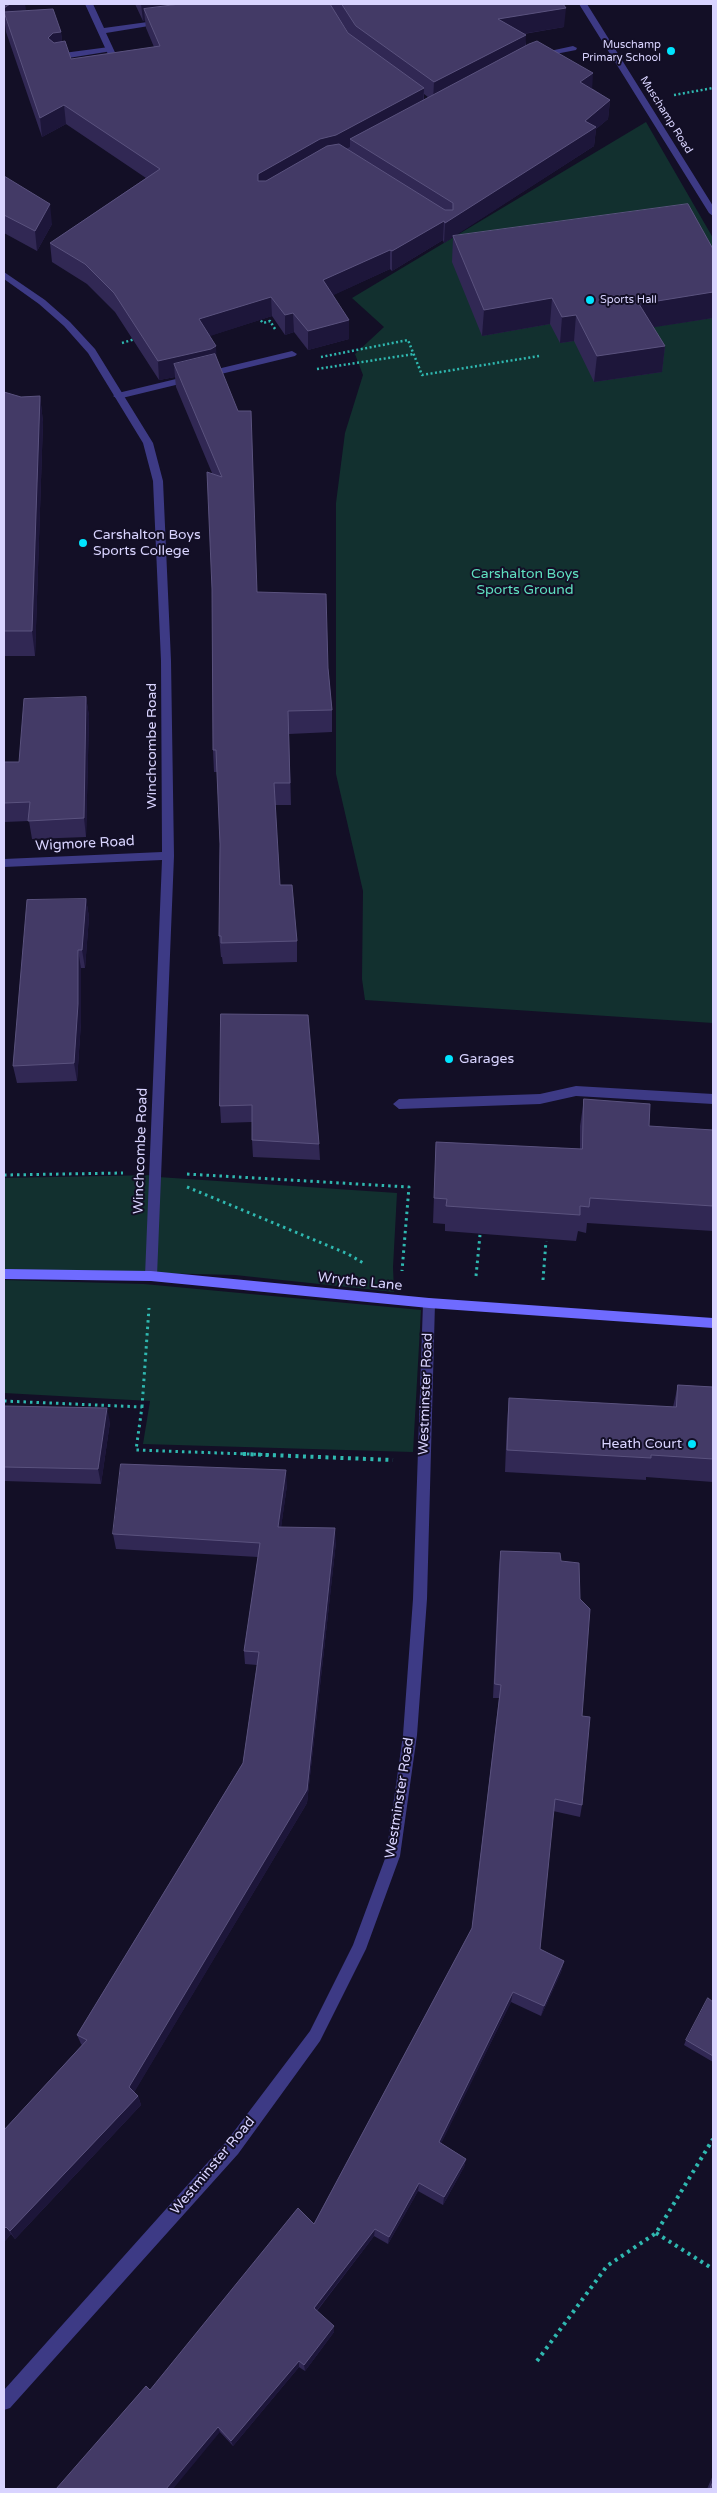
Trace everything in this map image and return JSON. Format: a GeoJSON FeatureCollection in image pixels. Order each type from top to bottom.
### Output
{"type":"FeatureCollection","features":[{"type":"Feature","properties":{"kind":"main road","name":"Wrythe Lane"},"geometry":{"type":"LineString","coordinates":[[4,1274],[151,1276],[402,1301],[713,1323]]}},
{"type":"Feature","properties":{"kind":"street"},"geometry":{"type":"LineString","coordinates":[[89,4],[115,61]]}},
{"type":"Feature","properties":{"kind":"street","name":"Muschamp Road"},"geometry":{"type":"LineString","coordinates":[[583,4],[713,213]]}},
{"type":"Feature","properties":{"kind":"street"},"geometry":{"type":"LineString","coordinates":[[101,31],[159,22]]}},
{"type":"Feature","properties":{"kind":"street"},"geometry":{"type":"LineString","coordinates":[[532,57],[573,48]]}},
{"type":"Feature","properties":{"kind":"street"},"geometry":{"type":"LineString","coordinates":[[56,57],[109,49]]}},
{"type":"Feature","properties":{"kind":"street","name":"Winchcombe Road"},"geometry":{"type":"LineString","coordinates":[[4,275],[42,302],[67,324],[92,351],[148,443],[158,481],[166,670],[168,856],[151,1276]]}},
{"type":"Feature","properties":{"kind":"street"},"geometry":{"type":"LineString","coordinates":[[118,396],[292,354]]}},
{"type":"Feature","properties":{"kind":"street","name":"Wigmore Road"},"geometry":{"type":"LineString","coordinates":[[4,863],[168,856]]}},
{"type":"Feature","properties":{"kind":"street"},"geometry":{"type":"LineString","coordinates":[[399,1104],[540,1099],[576,1091],[713,1099]]}},
{"type":"Feature","properties":{"kind":"street","name":"Westminster Road"},"geometry":{"type":"LineString","coordinates":[[4,2402],[232,2148],[314,2036],[359,1948],[392,1856],[410,1735],[420,1598],[429,1303]]}},
{"type":"Feature","properties":{"kind":"path"},"geometry":{"type":"LineString","coordinates":[[643,100],[713,88]]}},
{"type":"Feature","properties":{"kind":"path"},"geometry":{"type":"LineString","coordinates":[[253,310],[263,323],[270,321],[295,360],[364,350],[408,340],[422,375],[539,356]]}},
{"type":"Feature","properties":{"kind":"path"},"geometry":{"type":"LineString","coordinates":[[92,351],[143,337]]}},
{"type":"Feature","properties":{"kind":"path"},"geometry":{"type":"LineString","coordinates":[[155,1172],[348,1254],[400,1285]]}},
{"type":"Feature","properties":{"kind":"path"},"geometry":{"type":"LineString","coordinates":[[4,1175],[155,1172],[409,1187],[400,1285],[402,1301]]}},
{"type":"Feature","properties":{"kind":"path"},"geometry":{"type":"LineString","coordinates":[[474,1307],[480,1235]]}},
{"type":"Feature","properties":{"kind":"path"},"geometry":{"type":"LineString","coordinates":[[541,1311],[546,1241]]}},
{"type":"Feature","properties":{"kind":"path"},"geometry":{"type":"LineString","coordinates":[[151,1276],[142,1407],[136,1450],[424,1461]]}},
{"type":"Feature","properties":{"kind":"path"},"geometry":{"type":"LineString","coordinates":[[4,1401],[142,1407]]}},
{"type":"Feature","properties":{"kind":"path"},"geometry":{"type":"LineString","coordinates":[[537,2361],[606,2266],[656,2233],[713,2139]]}},
{"type":"Feature","properties":{"kind":"path"},"geometry":{"type":"LineString","coordinates":[[656,2233],[713,2269]]}},
{"type":"Feature","properties":{"kind":"green space","name":"Carshalton Boys Sports Ground"},"geometry":{"type":"Polygon","coordinates":[[[646,122],[713,238],[713,1023],[365,1000],[362,979],[363,891],[336,774],[336,503],[345,433],[363,375],[355,354],[384,327],[352,298],[646,122]]]}},
{"type":"Feature","properties":{"kind":"green space"},"geometry":{"type":"Polygon","coordinates":[[[155,1175],[148,1273],[4,1271],[4,1178],[155,1175]]]}},
{"type":"Feature","properties":{"kind":"green space"},"geometry":{"type":"Polygon","coordinates":[[[158,1177],[397,1193],[393,1267],[394,1292],[235,1275],[155,1273],[158,1177]]]}},
{"type":"Feature","properties":{"kind":"green space"},"geometry":{"type":"Polygon","coordinates":[[[4,1280],[144,1284],[421,1310],[413,1452],[143,1444],[150,1401],[4,1393],[4,1280]]]}},
{"type":"Feature","properties":{"kind":"building"},"geometry":{"type":"Polygon","coordinates":[[[180,4],[330,4],[348,33],[424,88],[336,135],[320,139],[258,174],[258,181],[266,181],[327,146],[339,144],[445,210],[453,210],[453,203],[350,139],[537,41],[593,73],[580,82],[610,100],[585,121],[596,127],[445,223],[444,221],[392,251],[390,250],[323,280],[349,320],[308,331],[293,313],[285,315],[271,297],[199,319],[216,346],[211,349],[158,361],[114,293],[85,264],[50,243],[160,169],[64,105],[40,118],[4,12],[53,9],[61,32],[53,33],[48,38],[54,43],[65,41],[71,59],[160,46],[144,9],[180,4]]]}},
{"type":"Feature","properties":{"kind":"building"},"geometry":{"type":"Polygon","coordinates":[[[342,4],[563,4],[566,8],[498,19],[526,35],[434,82],[356,26],[342,4]]]}},
{"type":"Feature","properties":{"kind":"building"},"geometry":{"type":"Polygon","coordinates":[[[4,176],[50,204],[35,231],[4,215],[4,176]]]}},
{"type":"Feature","properties":{"kind":"building","name":"Sports Hall"},"geometry":{"type":"Polygon","coordinates":[[[688,204],[713,249],[713,292],[639,304],[665,346],[597,356],[576,315],[562,317],[552,298],[484,310],[453,236],[688,204]]]}},
{"type":"Feature","properties":{"kind":"building"},"geometry":{"type":"Polygon","coordinates":[[[215,354],[238,411],[251,411],[257,592],[326,594],[328,668],[332,710],[288,711],[290,783],[274,783],[280,885],[292,885],[297,941],[221,943],[221,936],[219,936],[220,844],[216,750],[213,750],[212,589],[207,472],[222,477],[174,364],[215,354]]]}},
{"type":"Feature","properties":{"kind":"building"},"geometry":{"type":"Polygon","coordinates":[[[4,392],[21,397],[40,396],[32,631],[4,631],[4,392]]]}},
{"type":"Feature","properties":{"kind":"building"},"geometry":{"type":"Polygon","coordinates":[[[86,697],[84,818],[28,821],[30,802],[4,803],[4,762],[19,762],[24,699],[86,697]]]}},
{"type":"Feature","properties":{"kind":"building"},"geometry":{"type":"Polygon","coordinates":[[[86,899],[82,950],[78,950],[78,1004],[74,1063],[13,1066],[27,900],[86,899]]]}},
{"type":"Feature","properties":{"kind":"building"},"geometry":{"type":"Polygon","coordinates":[[[221,1014],[308,1015],[319,1144],[252,1140],[252,1105],[220,1106],[221,1014]]]}},
{"type":"Feature","properties":{"kind":"building"},"geometry":{"type":"Polygon","coordinates":[[[584,1099],[650,1104],[649,1126],[713,1130],[713,1206],[590,1198],[589,1207],[580,1206],[580,1215],[446,1206],[447,1199],[434,1198],[436,1142],[582,1149],[584,1099]]]}},
{"type":"Feature","properties":{"kind":"building"},"geometry":{"type":"Polygon","coordinates":[[[678,1385],[713,1387],[713,1459],[651,1455],[651,1458],[507,1450],[509,1398],[676,1407],[678,1385]]]}},
{"type":"Feature","properties":{"kind":"building"},"geometry":{"type":"Polygon","coordinates":[[[4,1406],[107,1408],[98,1469],[4,1467],[4,1406]]]}},
{"type":"Feature","properties":{"kind":"building"},"geometry":{"type":"Polygon","coordinates":[[[121,1464],[286,1470],[278,1527],[335,1528],[307,1790],[129,2087],[138,2096],[10,2231],[6,2227],[4,2229],[4,2130],[87,2040],[77,2035],[243,1763],[259,1652],[244,1651],[260,1543],[113,1534],[121,1464]]]}},
{"type":"Feature","properties":{"kind":"building"},"geometry":{"type":"Polygon","coordinates":[[[501,1551],[560,1553],[561,1561],[579,1563],[580,1599],[590,1609],[582,1716],[590,1717],[582,1805],[555,1799],[540,1949],[564,1961],[544,2006],[513,1992],[439,2142],[466,2159],[444,2197],[419,2183],[389,2237],[375,2229],[314,2308],[334,2326],[304,2365],[299,2361],[231,2441],[218,2427],[166,2489],[56,2489],[146,2386],[150,2390],[298,2208],[314,2224],[472,1928],[501,1685],[495,1684],[501,1551]]]}},
{"type":"Feature","properties":{"kind":"building"},"geometry":{"type":"Polygon","coordinates":[[[708,1998],[713,2002],[713,2056],[686,2040],[708,1998]]]}},
{"type":"Feature","properties":{"kind":"place","name":"Muschamp Primary School"},"geometry":{"type":"Point","coordinates":[671,51]}},
{"type":"Feature","properties":{"kind":"place","name":"Sports Hall"},"geometry":{"type":"Point","coordinates":[590,300]}},
{"type":"Feature","properties":{"kind":"place","name":"Carshalton Boys Sports College"},"geometry":{"type":"Point","coordinates":[83,543]}},
{"type":"Feature","properties":{"kind":"place","name":"Garages"},"geometry":{"type":"Point","coordinates":[449,1059]}},
{"type":"Feature","properties":{"kind":"place","name":"Heath Court"},"geometry":{"type":"Point","coordinates":[692,1444]}}]}
